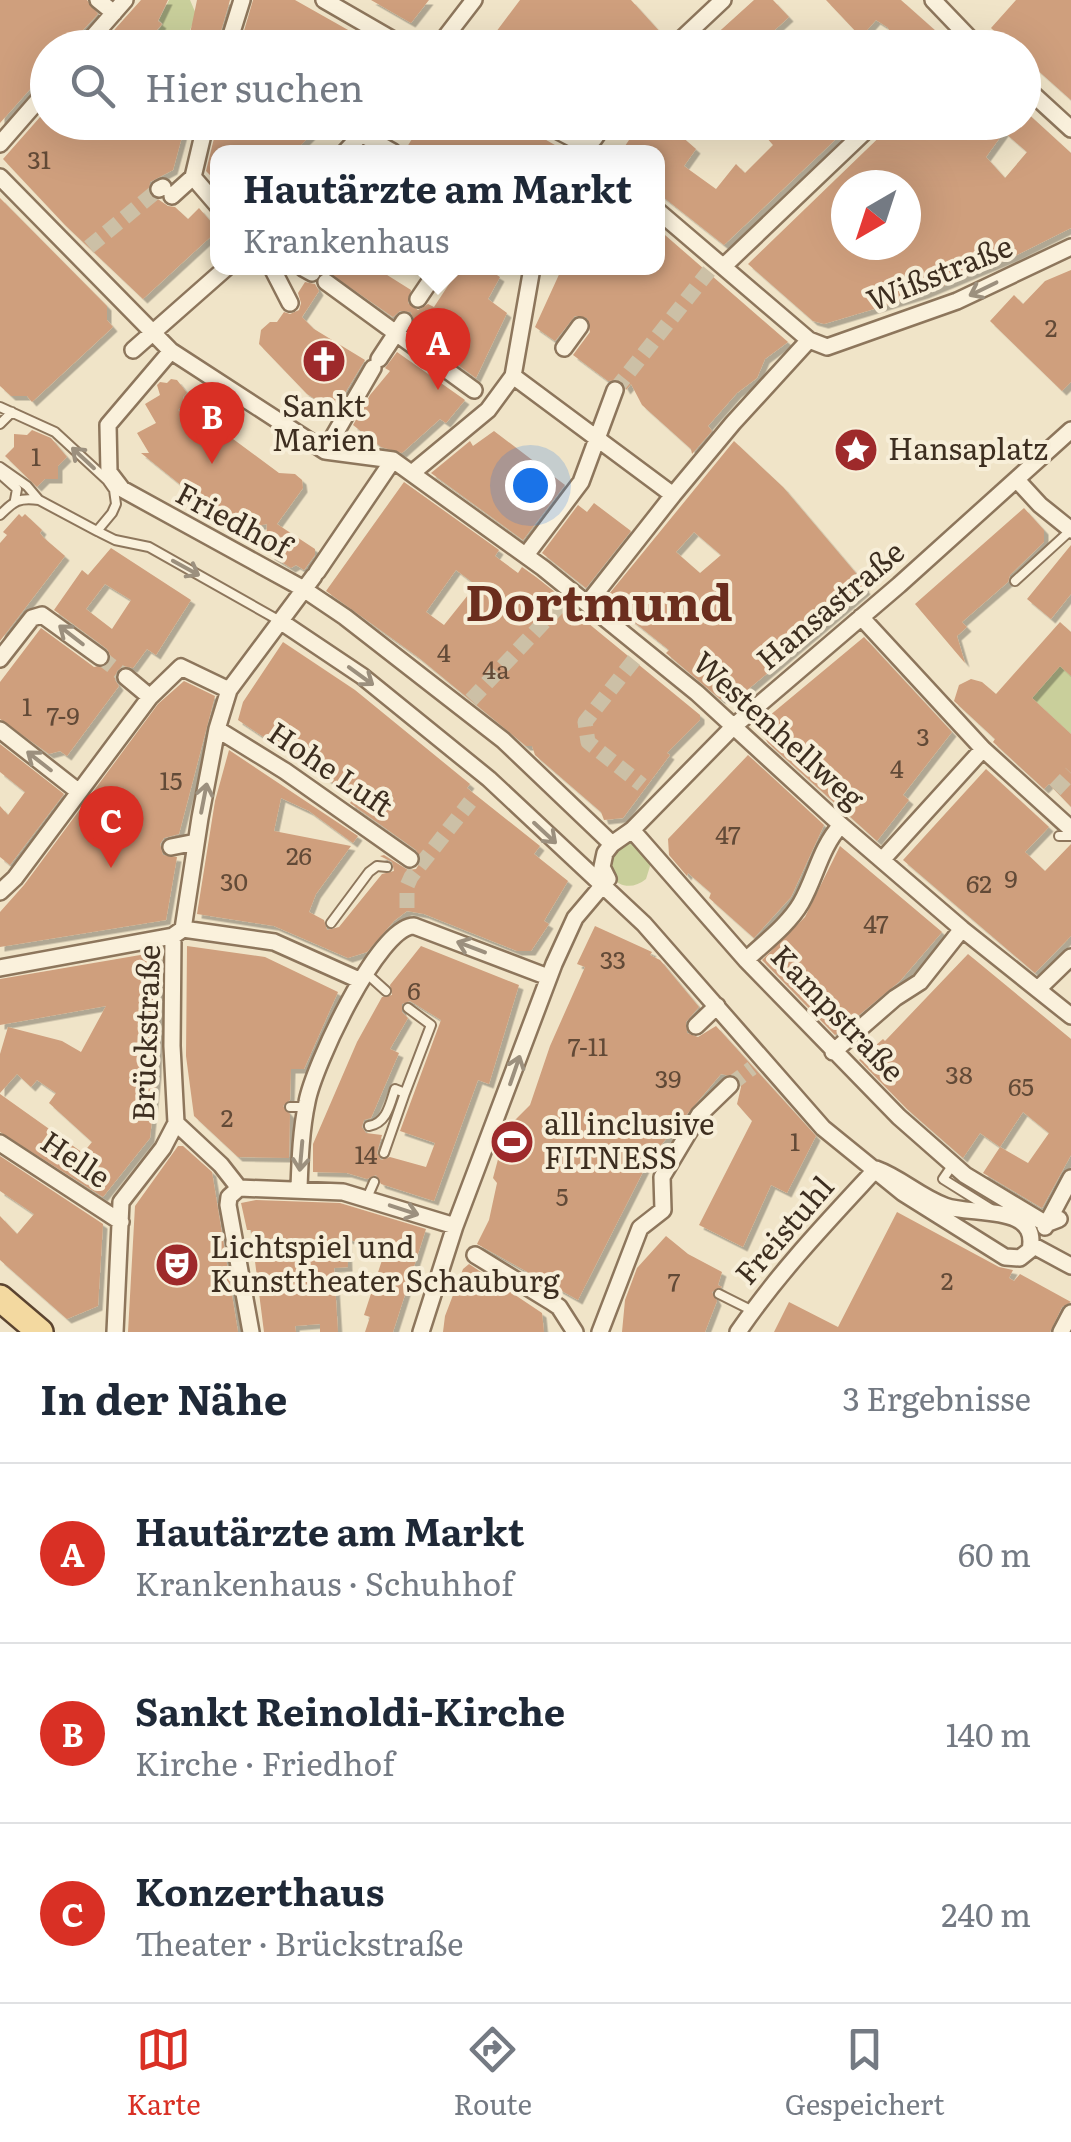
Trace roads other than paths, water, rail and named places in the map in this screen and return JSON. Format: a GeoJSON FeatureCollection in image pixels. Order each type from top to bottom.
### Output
{"type":"FeatureCollection","features":[{"type":"Feature","properties":{"kind":"main road"},"geometry":{"type":"LineString","coordinates":[[2,1308],[40,1332]]}},
{"type":"Feature","properties":{"kind":"street"},"geometry":{"type":"LineString","coordinates":[[98,0],[119,6],[98,30]]}},
{"type":"Feature","properties":{"kind":"street"},"geometry":{"type":"LineString","coordinates":[[233,30],[242,0]]}},
{"type":"Feature","properties":{"kind":"street"},"geometry":{"type":"LineString","coordinates":[[324,0],[376,30]]}},
{"type":"Feature","properties":{"kind":"street"},"geometry":{"type":"LineString","coordinates":[[451,30],[474,0]]}},
{"type":"Feature","properties":{"kind":"street"},"geometry":{"type":"LineString","coordinates":[[691,30],[723,0]]}},
{"type":"Feature","properties":{"kind":"street"},"geometry":{"type":"LineString","coordinates":[[944,3],[961,30]]}},
{"type":"Feature","properties":{"kind":"street"},"geometry":{"type":"LineString","coordinates":[[1041,102],[1071,129]]}},
{"type":"Feature","properties":{"kind":"street"},"geometry":{"type":"LineString","coordinates":[[0,144],[30,109]]}},
{"type":"Feature","properties":{"kind":"street"},"geometry":{"type":"LineString","coordinates":[[164,191],[192,177],[201,140]]}},
{"type":"Feature","properties":{"kind":"street"},"geometry":{"type":"LineString","coordinates":[[726,265],[855,140]]}},
{"type":"Feature","properties":{"kind":"street"},"geometry":{"type":"LineString","coordinates":[[0,177],[83,252],[171,351],[325,450],[393,460]]}},
{"type":"Feature","properties":{"kind":"street"},"geometry":{"type":"LineString","coordinates":[[192,177],[210,197]]}},
{"type":"Feature","properties":{"kind":"street"},"geometry":{"type":"LineString","coordinates":[[588,603],[721,438],[809,340],[665,217]]}},
{"type":"Feature","properties":{"kind":"street","name":"Wißstraße"},"geometry":{"type":"LineString","coordinates":[[809,340],[827,347],[957,302],[1071,247]]}},
{"type":"Feature","properties":{"kind":"street"},"geometry":{"type":"LineString","coordinates":[[133,350],[218,275]]}},
{"type":"Feature","properties":{"kind":"street"},"geometry":{"type":"LineString","coordinates":[[276,275],[290,304]]}},
{"type":"Feature","properties":{"kind":"street"},"geometry":{"type":"LineString","coordinates":[[315,275],[400,327],[474,390]]}},
{"type":"Feature","properties":{"kind":"street"},"geometry":{"type":"LineString","coordinates":[[418,300],[434,275]]}},
{"type":"Feature","properties":{"kind":"street"},"geometry":{"type":"LineString","coordinates":[[412,473],[488,410],[513,376],[526,275]]}},
{"type":"Feature","properties":{"kind":"street"},"geometry":{"type":"LineString","coordinates":[[564,348],[580,326]]}},
{"type":"Feature","properties":{"kind":"street"},"geometry":{"type":"LineString","coordinates":[[325,450],[400,327]]}},
{"type":"Feature","properties":{"kind":"street"},"geometry":{"type":"LineString","coordinates":[[113,482],[109,472],[108,425],[171,351]]}},
{"type":"Feature","properties":{"kind":"street"},"geometry":{"type":"LineString","coordinates":[[513,376],[674,496]]}},
{"type":"Feature","properties":{"kind":"street"},"geometry":{"type":"LineString","coordinates":[[526,555],[581,482],[615,390]]}},
{"type":"Feature","properties":{"kind":"street","name":"Hansastraße"},"geometry":{"type":"LineString","coordinates":[[632,830],[732,727],[1071,430]]}},
{"type":"Feature","properties":{"kind":"street","name":"Westenhellweg"},"geometry":{"type":"LineString","coordinates":[[393,460],[526,555],[568,598],[588,603],[698,693],[841,825],[1071,1016]]}},
{"type":"Feature","properties":{"kind":"street","name":"Brückstraße"},"geometry":{"type":"LineString","coordinates":[[116,1332],[122,1202],[176,1122],[172,1046],[178,932],[217,729],[229,690],[393,460]]}},
{"type":"Feature","properties":{"kind":"street"},"geometry":{"type":"LineString","coordinates":[[1017,480],[1071,530]]}},
{"type":"Feature","properties":{"kind":"street","name":"Friedhof"},"geometry":{"type":"LineString","coordinates":[[113,482],[139,502],[311,579]]}},
{"type":"Feature","properties":{"kind":"street"},"geometry":{"type":"LineString","coordinates":[[311,579],[467,704],[612,844]]}},
{"type":"Feature","properties":{"kind":"street"},"geometry":{"type":"LineString","coordinates":[[0,659],[32,618],[42,615],[100,657]]}},
{"type":"Feature","properties":{"kind":"street"},"geometry":{"type":"LineString","coordinates":[[861,617],[983,749],[1043,803],[1067,833]]}},
{"type":"Feature","properties":{"kind":"street"},"geometry":{"type":"LineString","coordinates":[[280,621],[362,676],[489,780],[657,936],[823,1128],[915,1201],[1005,1257],[1020,1258],[1052,1222],[1067,1176]]}},
{"type":"Feature","properties":{"kind":"street"},"geometry":{"type":"LineString","coordinates":[[0,892],[9,873],[79,792],[150,696],[181,667],[229,690]]}},
{"type":"Feature","properties":{"kind":"street"},"geometry":{"type":"LineString","coordinates":[[126,678],[150,696]]}},
{"type":"Feature","properties":{"kind":"street","name":"Hohe Luft"},"geometry":{"type":"LineString","coordinates":[[217,729],[285,771],[410,859]]}},
{"type":"Feature","properties":{"kind":"street"},"geometry":{"type":"LineString","coordinates":[[0,730],[79,792]]}},
{"type":"Feature","properties":{"kind":"street"},"geometry":{"type":"LineString","coordinates":[[882,860],[983,749]]}},
{"type":"Feature","properties":{"kind":"street"},"geometry":{"type":"LineString","coordinates":[[1043,803],[1055,790]]}},
{"type":"Feature","properties":{"kind":"street"},"geometry":{"type":"LineString","coordinates":[[746,960],[801,904],[824,849],[841,825]]}},
{"type":"Feature","properties":{"kind":"street"},"geometry":{"type":"LineString","coordinates":[[421,1332],[455,1226],[548,977],[575,918],[608,879],[602,867],[604,857],[612,844],[632,830]]}},
{"type":"Feature","properties":{"kind":"street","name":"Kampstraße"},"geometry":{"type":"LineString","coordinates":[[632,830],[833,1052],[960,1170],[1052,1222]]}},
{"type":"Feature","properties":{"kind":"street"},"geometry":{"type":"LineString","coordinates":[[171,847],[196,842]]}},
{"type":"Feature","properties":{"kind":"street"},"geometry":{"type":"LineString","coordinates":[[298,1188],[298,1107],[331,1025],[392,938],[408,925],[548,977]]}},
{"type":"Feature","properties":{"kind":"street"},"geometry":{"type":"LineString","coordinates":[[833,1052],[895,998],[920,982],[962,929]]}},
{"type":"Feature","properties":{"kind":"street"},"geometry":{"type":"LineString","coordinates":[[0,968],[21,970],[178,932],[244,935],[274,942],[294,958],[317,955],[362,977]]}},
{"type":"Feature","properties":{"kind":"street"},"geometry":{"type":"LineString","coordinates":[[1038,989],[1071,957]]}},
{"type":"Feature","properties":{"kind":"street"},"geometry":{"type":"LineString","coordinates":[[696,1026],[717,1006]]}},
{"type":"Feature","properties":{"kind":"street"},"geometry":{"type":"LineString","coordinates":[[600,1332],[640,1228],[663,1210],[662,1177],[699,1116],[730,1086]]}},
{"type":"Feature","properties":{"kind":"street"},"geometry":{"type":"LineString","coordinates":[[176,1122],[221,1164],[239,1188]]}},
{"type":"Feature","properties":{"kind":"street","name":"Helle"},"geometry":{"type":"LineString","coordinates":[[0,1143],[121,1222]]}},
{"type":"Feature","properties":{"kind":"street"},"geometry":{"type":"LineString","coordinates":[[876,1169],[944,1206],[994,1212]]}},
{"type":"Feature","properties":{"kind":"street","name":"Freistuhl"},"geometry":{"type":"LineString","coordinates":[[745,1330],[752,1310],[812,1236],[876,1169]]}},
{"type":"Feature","properties":{"kind":"street"},"geometry":{"type":"LineString","coordinates":[[251,1332],[228,1205],[229,1197],[239,1188],[298,1188],[368,1198],[455,1226]]}},
{"type":"Feature","properties":{"kind":"street","name":"Kampstraße"},"geometry":{"type":"LineString","coordinates":[[994,1212],[1025,1225],[1034,1246],[1071,1266]]}},
{"type":"Feature","properties":{"kind":"street"},"geometry":{"type":"LineString","coordinates":[[475,1255],[559,1308],[575,1332]]}},
{"type":"Feature","properties":{"kind":"street"},"geometry":{"type":"LineString","coordinates":[[1061,1332],[1071,1313]]}},
{"type":"Feature","properties":{"kind":"lane"},"geometry":{"type":"LineString","coordinates":[[0,407],[55,432],[113,482],[116,504],[96,531]]}},
{"type":"Feature","properties":{"kind":"lane"},"geometry":{"type":"LineString","coordinates":[[0,424],[12,412]]}},
{"type":"Feature","properties":{"kind":"lane"},"geometry":{"type":"LineString","coordinates":[[0,470],[17,489],[15,500],[0,515]]}},
{"type":"Feature","properties":{"kind":"lane","name":"Friedhof"},"geometry":{"type":"LineString","coordinates":[[0,470],[27,486],[39,500],[96,531],[149,547],[280,621]]}},
{"type":"Feature","properties":{"kind":"lane"},"geometry":{"type":"LineString","coordinates":[[15,500],[39,500]]}},
{"type":"Feature","properties":{"kind":"lane"},"geometry":{"type":"LineString","coordinates":[[1016,581],[1071,530]]}},
{"type":"Feature","properties":{"kind":"lane"},"geometry":{"type":"LineString","coordinates":[[331,923],[369,872],[377,866],[387,868]]}},
{"type":"Feature","properties":{"kind":"lane"},"geometry":{"type":"LineString","coordinates":[[362,977],[386,990]]}},
{"type":"Feature","properties":{"kind":"lane"},"geometry":{"type":"LineString","coordinates":[[384,1153],[431,1025],[408,1008]]}},
{"type":"Feature","properties":{"kind":"lane"},"geometry":{"type":"LineString","coordinates":[[369,1126],[385,1118],[396,1089],[405,1093]]}},
{"type":"Feature","properties":{"kind":"lane","name":"Kampstraße"},"geometry":{"type":"LineString","coordinates":[[960,1170],[943,1179],[960,1170]]}},
{"type":"Feature","properties":{"kind":"lane","name":"Kampstraße"},"geometry":{"type":"LineString","coordinates":[[960,1170],[994,1212]]}},
{"type":"Feature","properties":{"kind":"lane"},"geometry":{"type":"LineString","coordinates":[[368,1198],[374,1182]]}},
{"type":"Feature","properties":{"kind":"lane"},"geometry":{"type":"LineString","coordinates":[[719,1294],[752,1310]]}},
{"type":"Feature","properties":{"kind":"tunnel"},"geometry":{"type":"LineString","coordinates":[[89,247],[159,189]]}},
{"type":"Feature","properties":{"kind":"tunnel"},"geometry":{"type":"LineString","coordinates":[[615,390],[709,271]]}},
{"type":"Feature","properties":{"kind":"tunnel"},"geometry":{"type":"LineString","coordinates":[[471,700],[562,603]]}},
{"type":"Feature","properties":{"kind":"tunnel"},"geometry":{"type":"LineString","coordinates":[[100,657],[126,677]]}},
{"type":"Feature","properties":{"kind":"tunnel"},"geometry":{"type":"LineString","coordinates":[[634,660],[585,722],[588,742],[642,785]]}},
{"type":"Feature","properties":{"kind":"tunnel"},"geometry":{"type":"LineString","coordinates":[[1055,790],[1071,773]]}},
{"type":"Feature","properties":{"kind":"tunnel"},"geometry":{"type":"LineString","coordinates":[[407,908],[411,877],[470,802]]}},
{"type":"Feature","properties":{"kind":"tunnel"},"geometry":{"type":"LineString","coordinates":[[730,1085],[752,1068]]}},
{"type":"Feature","properties":{"kind":"place","name":"Sankt Marien"},"geometry":{"type":"Point","coordinates":[324,361]}},
{"type":"Feature","properties":{"kind":"place","name":"Hautärzte am Markt"},"geometry":{"type":"Point","coordinates":[438,390]}},
{"type":"Feature","properties":{"kind":"place","name":"Hansaplatz"},"geometry":{"type":"Point","coordinates":[856,450]}},
{"type":"Feature","properties":{"kind":"place","name":"Sankt Reinoldi-Kirche"},"geometry":{"type":"Point","coordinates":[212,464]}},
{"type":"Feature","properties":{"kind":"place","name":"Konzerthaus"},"geometry":{"type":"Point","coordinates":[111,868]}},
{"type":"Feature","properties":{"kind":"place","name":"all inclusive FITNESS"},"geometry":{"type":"Point","coordinates":[512,1142]}},
{"type":"Feature","properties":{"kind":"place","name":"Lichtspiel und Kunsttheater Schauburg"},"geometry":{"type":"Point","coordinates":[177,1265]}},
{"type":"Feature","properties":{"kind":"district","name":"Dortmund"},"geometry":{"type":"Point","coordinates":[599,603]}}]}
